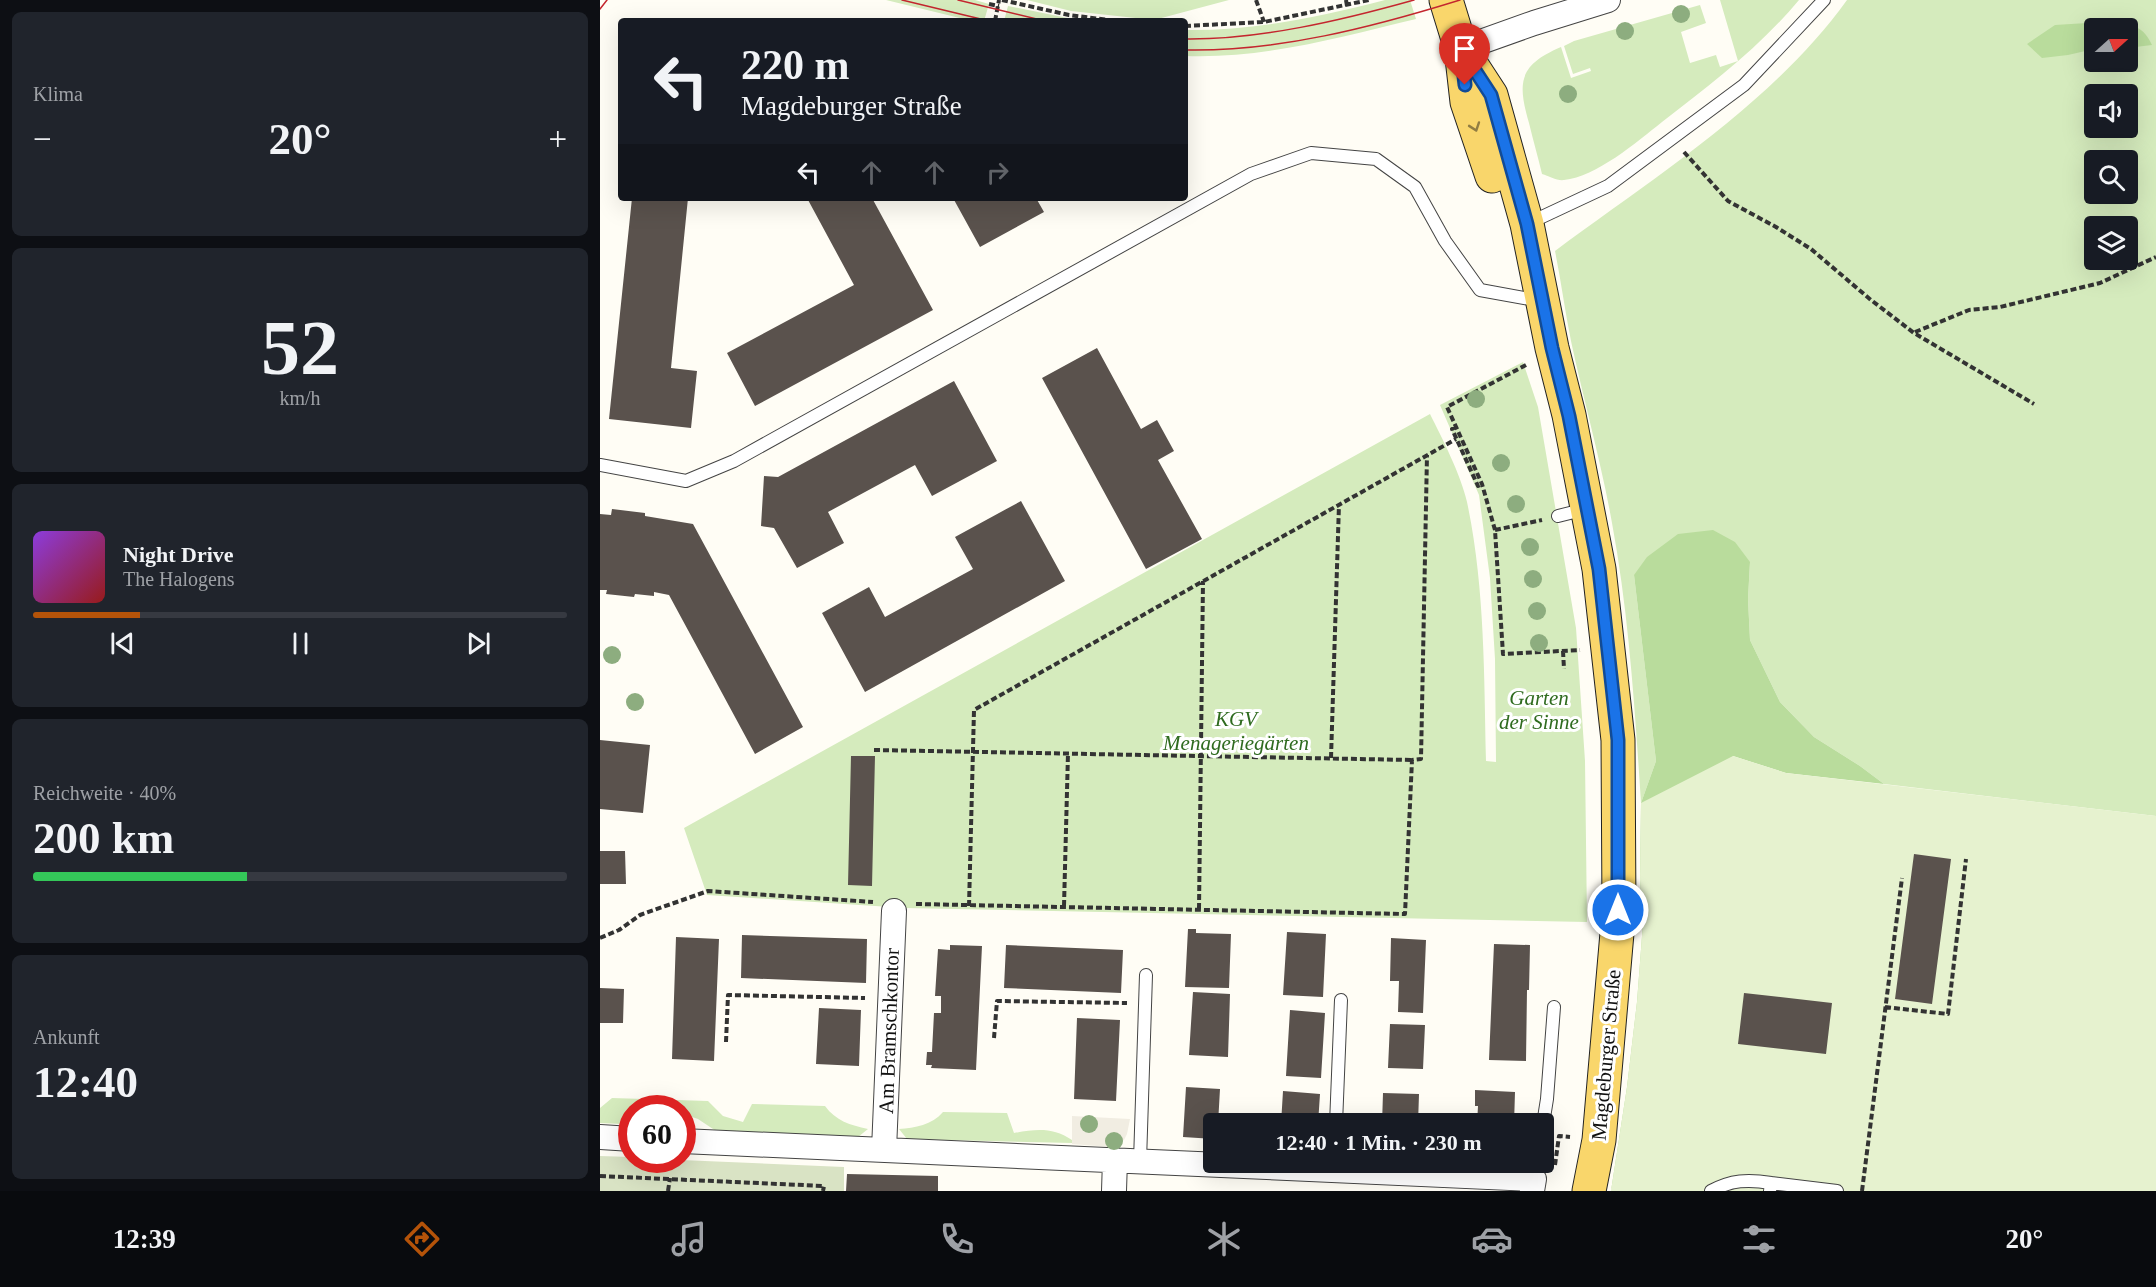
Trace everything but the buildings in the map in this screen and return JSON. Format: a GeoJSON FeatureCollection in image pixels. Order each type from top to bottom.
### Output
{"type":"FeatureCollection","features":[{"type":"Feature","properties":{"kind":"main road","name":"Magdeburger Straße"},"geometry":{"type":"LineString","coordinates":[[1446,2],[1461,49],[1467,102],[1552,348]]}},
{"type":"Feature","properties":{"kind":"main road","name":"Magdeburger Straße"},"geometry":{"type":"LineString","coordinates":[[1461,49],[1491,95],[1527,224],[1552,348],[1569,416],[1572,512],[1599,569],[1608,648],[1618,740],[1618,910],[1599,1140],[1589,1191]]}},
{"type":"Feature","properties":{"kind":"street"},"geometry":{"type":"LineString","coordinates":[[1461,49],[1608,0]]}},
{"type":"Feature","properties":{"kind":"street","name":"Am Bramschkontor"},"geometry":{"type":"LineString","coordinates":[[884,1150],[890,998],[897,906]]}},
{"type":"Feature","properties":{"kind":"street"},"geometry":{"type":"LineString","coordinates":[[600,1137],[618,1138]]}},
{"type":"Feature","properties":{"kind":"street"},"geometry":{"type":"LineString","coordinates":[[696,1142],[1203,1163]]}},
{"type":"Feature","properties":{"kind":"street"},"geometry":{"type":"LineString","coordinates":[[1114,1191],[1115,1160]]}},
{"type":"Feature","properties":{"kind":"street"},"geometry":{"type":"LineString","coordinates":[[1451,1173],[1534,1178]]}},
{"type":"Feature","properties":{"kind":"lane"},"geometry":{"type":"LineString","coordinates":[[1527,224],[1608,186],[1744,85],[1824,0]]}},
{"type":"Feature","properties":{"kind":"lane"},"geometry":{"type":"LineString","coordinates":[[600,465],[686,481],[734,461],[1251,174],[1311,153],[1377,159],[1415,187],[1445,241],[1480,290],[1535,300]]}},
{"type":"Feature","properties":{"kind":"lane"},"geometry":{"type":"LineString","coordinates":[[1140,1161],[1146,975]]}},
{"type":"Feature","properties":{"kind":"lane"},"geometry":{"type":"LineString","coordinates":[[1336,1113],[1341,1000]]}},
{"type":"Feature","properties":{"kind":"lane"},"geometry":{"type":"LineString","coordinates":[[1545,1113],[1554,1007]]}},
{"type":"Feature","properties":{"kind":"lane"},"geometry":{"type":"LineString","coordinates":[[1711,1191],[1731,1181],[1750,1180],[1770,1187],[1837,1191]]}},
{"type":"Feature","properties":{"kind":"path"},"geometry":{"type":"LineString","coordinates":[[996,18],[1001,0],[1092,18]]}},
{"type":"Feature","properties":{"kind":"path"},"geometry":{"type":"LineString","coordinates":[[1256,0],[1264,22]]}},
{"type":"Feature","properties":{"kind":"path"},"geometry":{"type":"LineString","coordinates":[[1346,0],[1347,6]]}},
{"type":"Feature","properties":{"kind":"path"},"geometry":{"type":"LineString","coordinates":[[1188,26],[1264,22],[1369,0]]}},
{"type":"Feature","properties":{"kind":"path"},"geometry":{"type":"LineString","coordinates":[[989,4],[999,6]]}},
{"type":"Feature","properties":{"kind":"path"},"geometry":{"type":"LineString","coordinates":[[1671,139],[1709,177],[1728,201],[1776,227],[1810,249],[1914,333],[2034,404]]}},
{"type":"Feature","properties":{"kind":"path"},"geometry":{"type":"LineString","coordinates":[[1914,333],[1969,310],[2000,307],[2100,283],[2156,256]]}},
{"type":"Feature","properties":{"kind":"path"},"geometry":{"type":"LineString","coordinates":[[1552,348],[1525,366],[1447,407],[1482,484],[1496,530],[1503,654],[1608,648]]}},
{"type":"Feature","properties":{"kind":"path"},"geometry":{"type":"LineString","coordinates":[[1456,427],[1452,429],[1456,439],[1478,486],[1482,484]]}},
{"type":"Feature","properties":{"kind":"path"},"geometry":{"type":"LineString","coordinates":[[969,906],[974,710],[1456,439]]}},
{"type":"Feature","properties":{"kind":"path"},"geometry":{"type":"LineString","coordinates":[[874,750],[1421,759],[1426,455]]}},
{"type":"Feature","properties":{"kind":"path"},"geometry":{"type":"LineString","coordinates":[[1331,758],[1339,503]]}},
{"type":"Feature","properties":{"kind":"path"},"geometry":{"type":"LineString","coordinates":[[1496,530],[1572,512]]}},
{"type":"Feature","properties":{"kind":"path"},"geometry":{"type":"LineString","coordinates":[[1199,909],[1203,580]]}},
{"type":"Feature","properties":{"kind":"path"},"geometry":{"type":"LineString","coordinates":[[1563,651],[1564,669]]}},
{"type":"Feature","properties":{"kind":"path"},"geometry":{"type":"LineString","coordinates":[[1064,906],[1068,753]]}},
{"type":"Feature","properties":{"kind":"path"},"geometry":{"type":"LineString","coordinates":[[600,938],[619,930],[640,915],[708,891],[760,893],[897,906],[1064,906],[1405,914],[1412,760]]}},
{"type":"Feature","properties":{"kind":"path"},"geometry":{"type":"LineString","coordinates":[[1885,1007],[1948,1014],[1966,859]]}},
{"type":"Feature","properties":{"kind":"path"},"geometry":{"type":"LineString","coordinates":[[1862,1191],[1902,878]]}},
{"type":"Feature","properties":{"kind":"path"},"geometry":{"type":"LineString","coordinates":[[726,1042],[728,995],[890,998]]}},
{"type":"Feature","properties":{"kind":"path"},"geometry":{"type":"LineString","coordinates":[[994,1038],[997,1001],[1123,1003]]}},
{"type":"Feature","properties":{"kind":"path"},"geometry":{"type":"LineString","coordinates":[[1534,1178],[1554,1171],[1559,1136],[1581,1138]]}},
{"type":"Feature","properties":{"kind":"path"},"geometry":{"type":"LineString","coordinates":[[600,1176],[824,1186],[824,1191]]}},
{"type":"Feature","properties":{"kind":"path"},"geometry":{"type":"LineString","coordinates":[[668,1191],[669,1178]]}},
{"type":"Feature","properties":{"kind":"green space"},"geometry":{"type":"Polygon","coordinates":[[[886,0],[975,0],[989,4],[985,18],[960,18],[886,0]]]}},
{"type":"Feature","properties":{"kind":"green space"},"geometry":{"type":"Polygon","coordinates":[[[1027,0],[1229,0],[1162,18],[1136,18],[1071,11],[1027,0]]]}},
{"type":"Feature","properties":{"kind":"green space"},"geometry":{"type":"Polygon","coordinates":[[[1385,0],[1410,0],[1416,19],[1273,50],[1244,54],[1188,56],[1188,30],[1236,28],[1286,22],[1385,0]]]}},
{"type":"Feature","properties":{"kind":"green space"},"geometry":{"type":"Polygon","coordinates":[[[1720,0],[1799,0],[1768,34],[1734,65],[1616,157],[1576,177],[1561,180],[1542,174],[1523,96],[1525,76],[1529,68],[1547,54],[1561,47],[1571,78],[1591,71],[1590,68],[1573,74],[1564,46],[1574,41],[1700,5],[1706,23],[1681,32],[1690,63],[1716,55],[1720,67],[1738,61],[1720,0]]]}},
{"type":"Feature","properties":{"kind":"green space"},"geometry":{"type":"Polygon","coordinates":[[[1847,0],[2156,0],[2156,816],[1884,784],[1814,737],[1780,702],[1750,640],[1748,599],[1750,562],[1634,575],[1656,761],[1641,803],[1631,663],[1618,558],[1603,477],[1571,341],[1555,251],[1711,136],[1784,72],[1847,0]]]}},
{"type":"Feature","properties":{"kind":"green space"},"geometry":{"type":"Polygon","coordinates":[[[1008,6],[1067,18],[1005,18],[1008,6]]]}},
{"type":"Feature","properties":{"kind":"green space"},"geometry":{"type":"Polygon","coordinates":[[[2084,23],[2084,51],[2042,58],[2027,44],[2055,25],[2084,23]]]}},
{"type":"Feature","properties":{"kind":"green space"},"geometry":{"type":"Polygon","coordinates":[[[2138,28],[2148,37],[2152,45],[2138,47],[2138,28]]]}},
{"type":"Feature","properties":{"kind":"green space","name":"KGV Menageriegärten"},"geometry":{"type":"Polygon","coordinates":[[[1523,362],[1538,407],[1576,628],[1585,761],[1587,922],[905,908],[707,895],[684,828],[1430,414],[1456,469],[1467,502],[1480,599],[1486,761],[1496,762],[1495,659],[1490,578],[1479,495],[1440,405],[1523,362]]]}},
{"type":"Feature","properties":{"kind":"green space"},"geometry":{"type":"Polygon","coordinates":[[[1713,530],[1735,542],[1750,562],[1748,599],[1750,640],[1780,702],[1814,737],[1884,784],[1786,773],[1733,756],[1611,1191],[1637,1002],[1643,923],[1640,880],[1641,803],[1656,761],[1634,575],[1647,557],[1678,534],[1713,530]]]}},
{"type":"Feature","properties":{"kind":"green space"},"geometry":{"type":"Polygon","coordinates":[[[1733,756],[1786,773],[2156,816],[2156,1191],[1611,1191],[1637,1002],[1643,923],[1640,880],[1641,803],[1733,756]]]}},
{"type":"Feature","properties":{"kind":"green space"},"geometry":{"type":"Polygon","coordinates":[[[612,1098],[618,1098],[618,1124],[600,1123],[600,1108],[612,1098]]]}},
{"type":"Feature","properties":{"kind":"green space"},"geometry":{"type":"Polygon","coordinates":[[[696,1101],[708,1101],[723,1116],[743,1122],[752,1104],[825,1106],[844,1122],[868,1129],[858,1137],[716,1131],[696,1118],[696,1101]]]}},
{"type":"Feature","properties":{"kind":"green space"},"geometry":{"type":"Polygon","coordinates":[[[943,1112],[1007,1113],[1014,1133],[1051,1131],[1072,1140],[1072,1143],[907,1139],[899,1129],[923,1125],[934,1120],[943,1112]]]}},
{"type":"Feature","properties":{"kind":"green space"},"geometry":{"type":"Polygon","coordinates":[[[600,1156],[618,1157],[618,1173],[696,1173],[696,1161],[844,1167],[844,1191],[600,1191],[600,1156]]]}},
{"type":"Feature","properties":{"kind":"shaded area"},"geometry":{"type":"Polygon","coordinates":[[[1072,1116],[1130,1119],[1124,1140],[1110,1147],[1072,1144],[1072,1116]]]}},
{"type":"Feature","properties":{"kind":"tram line"},"geometry":{"type":"LineString","coordinates":[[600,9],[607,0]]}},
{"type":"Feature","properties":{"kind":"tram line"},"geometry":{"type":"LineString","coordinates":[[902,0],[977,18]]}},
{"type":"Feature","properties":{"kind":"tram line"},"geometry":{"type":"LineString","coordinates":[[958,0],[1033,18]]}},
{"type":"Feature","properties":{"kind":"tram line"},"geometry":{"type":"LineString","coordinates":[[1188,39],[1242,36],[1301,27],[1359,15],[1414,0]]}},
{"type":"Feature","properties":{"kind":"tram line"},"geometry":{"type":"LineString","coordinates":[[1188,50],[1255,47],[1324,36],[1460,0]]}},
{"type":"Feature","properties":{"kind":"route"},"geometry":{"type":"LineString","coordinates":[[1465,85],[1461,49],[1491,95],[1527,224],[1552,348],[1569,416],[1599,569],[1618,740],[1618,910]]}},
{"type":"Feature","properties":{"kind":"park label","name":"Garten der Sinne"},"geometry":{"type":"Point","coordinates":[1539,710]}}]}
